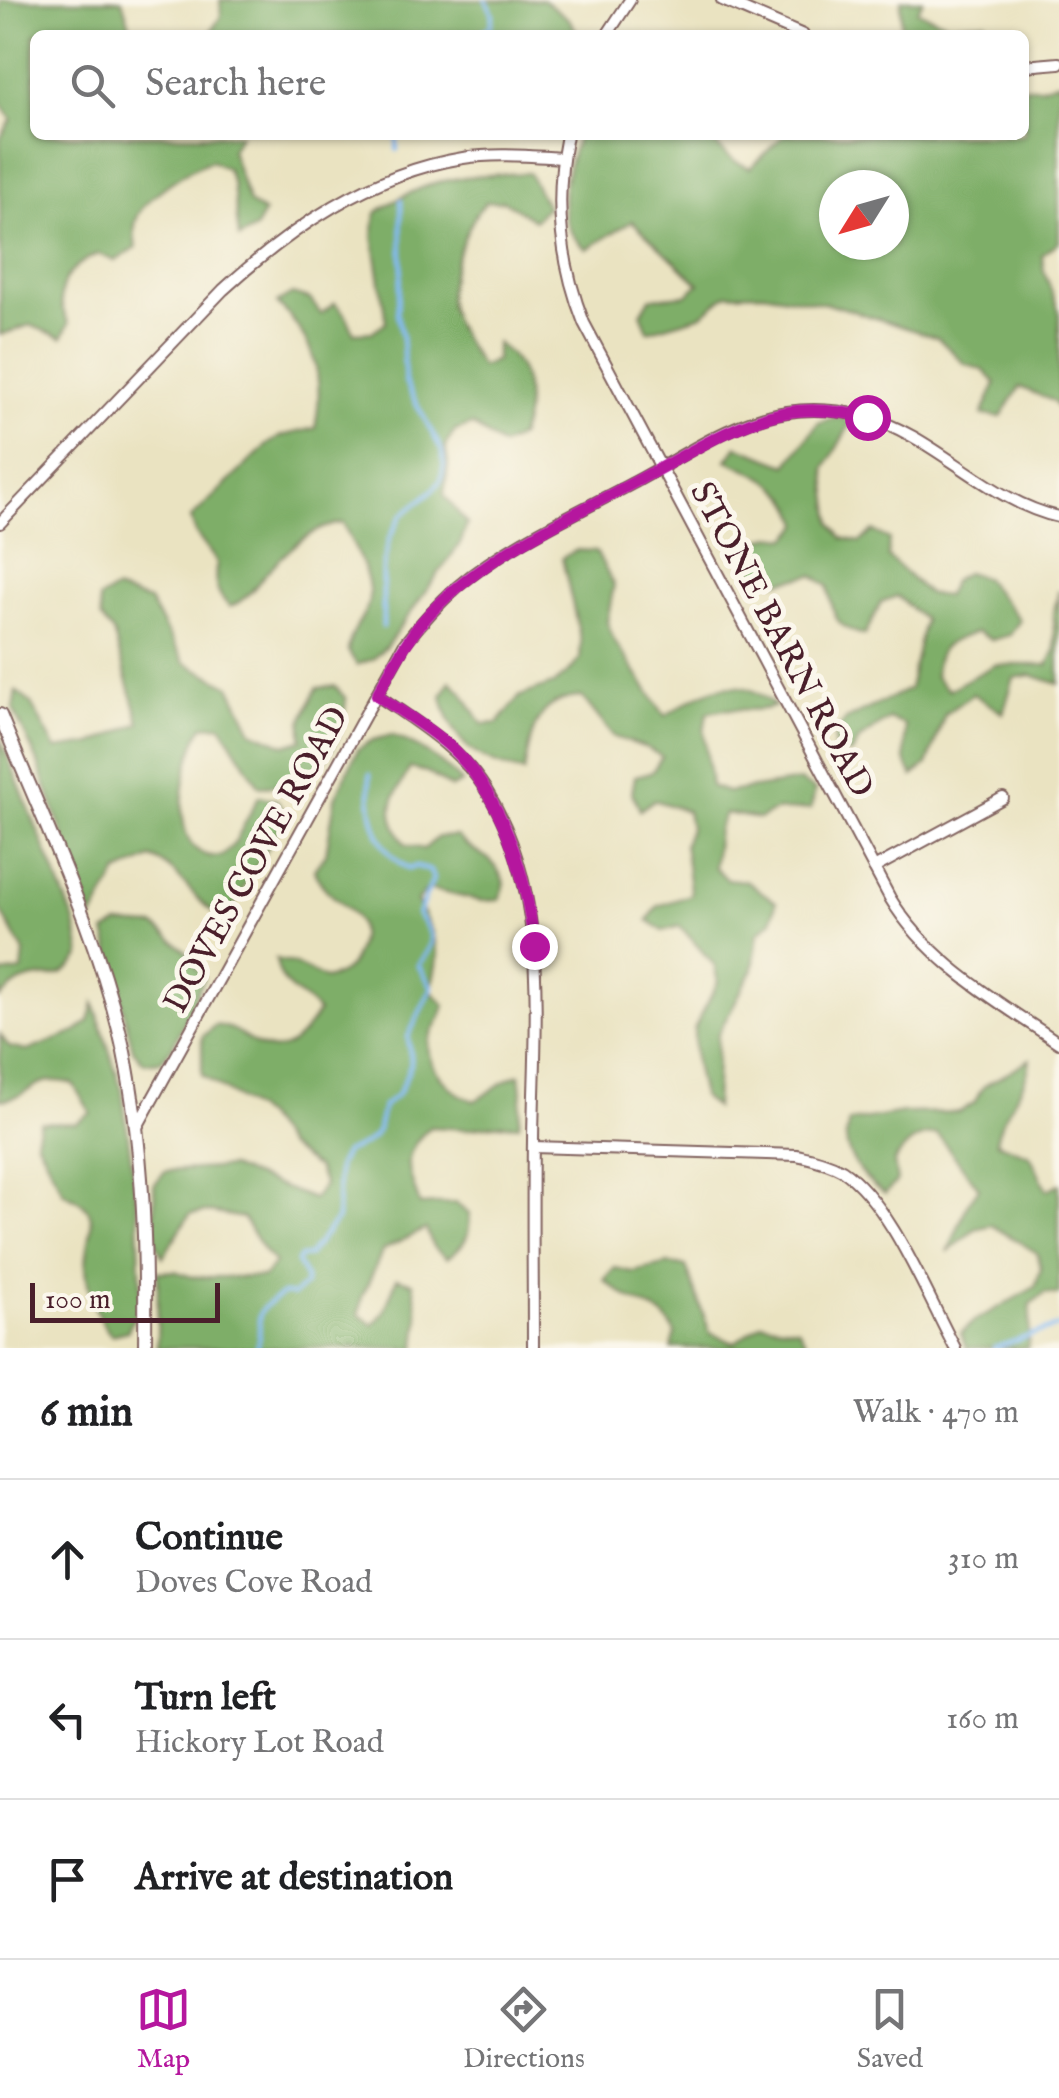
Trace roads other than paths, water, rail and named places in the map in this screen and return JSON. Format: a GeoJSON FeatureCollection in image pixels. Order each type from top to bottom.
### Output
{"type":"FeatureCollection","features":[{"type":"Feature","properties":{"kind":"street"},"geometry":{"type":"LineString","coordinates":[[610,30],[630,0]]}},
{"type":"Feature","properties":{"kind":"street"},"geometry":{"type":"LineString","coordinates":[[722,0],[791,30]]}},
{"type":"Feature","properties":{"kind":"street"},"geometry":{"type":"LineString","coordinates":[[1029,66],[1059,63]]}},
{"type":"Feature","properties":{"kind":"street","name":"STONE BARN ROAD"},"geometry":{"type":"LineString","coordinates":[[566,140],[561,222],[570,284],[591,339],[874,868],[899,913],[924,944],[1059,1044]]}},
{"type":"Feature","properties":{"kind":"street"},"geometry":{"type":"LineString","coordinates":[[0,522],[223,290],[263,254],[322,213],[354,194],[424,167],[463,158],[562,158]]}},
{"type":"Feature","properties":{"kind":"street","name":"DOVES COVE ROAD"},"geometry":{"type":"LineString","coordinates":[[137,1127],[405,644],[458,586],[529,539],[661,468],[756,421],[784,412],[840,412],[890,426],[992,489],[1059,517]]}},
{"type":"Feature","properties":{"kind":"street"},"geometry":{"type":"LineString","coordinates":[[377,695],[446,744],[468,765],[486,791],[514,857],[533,932],[533,1348]]}},
{"type":"Feature","properties":{"kind":"street"},"geometry":{"type":"LineString","coordinates":[[0,715],[107,986],[124,1049],[144,1191],[145,1348]]}},
{"type":"Feature","properties":{"kind":"street"},"geometry":{"type":"LineString","coordinates":[[874,868],[1003,798]]}},
{"type":"Feature","properties":{"kind":"street"},"geometry":{"type":"LineString","coordinates":[[533,1147],[797,1155],[839,1168],[870,1196],[886,1218],[955,1348]]}},
{"type":"Feature","properties":{"kind":"waterway"},"geometry":{"type":"LineString","coordinates":[[485,30],[491,26],[493,14],[486,0]]}},
{"type":"Feature","properties":{"kind":"waterway"},"geometry":{"type":"LineString","coordinates":[[397,140],[397,150]]}},
{"type":"Feature","properties":{"kind":"waterway"},"geometry":{"type":"LineString","coordinates":[[383,627],[383,568],[389,539],[401,516],[441,480],[444,465],[442,451],[405,382],[397,314],[402,268],[401,200]]}},
{"type":"Feature","properties":{"kind":"waterway"},"geometry":{"type":"LineString","coordinates":[[257,1348],[260,1312],[271,1301],[283,1294],[293,1295],[305,1285],[297,1262],[308,1256],[337,1219],[338,1166],[345,1152],[373,1136],[383,1106],[398,1094],[411,1064],[408,1037],[432,987],[418,965],[431,940],[418,915],[433,879],[430,871],[416,866],[409,869],[397,861],[381,840],[372,815],[370,774]]}},
{"type":"Feature","properties":{"kind":"waterway"},"geometry":{"type":"LineString","coordinates":[[994,1348],[1059,1326]]}}]}
